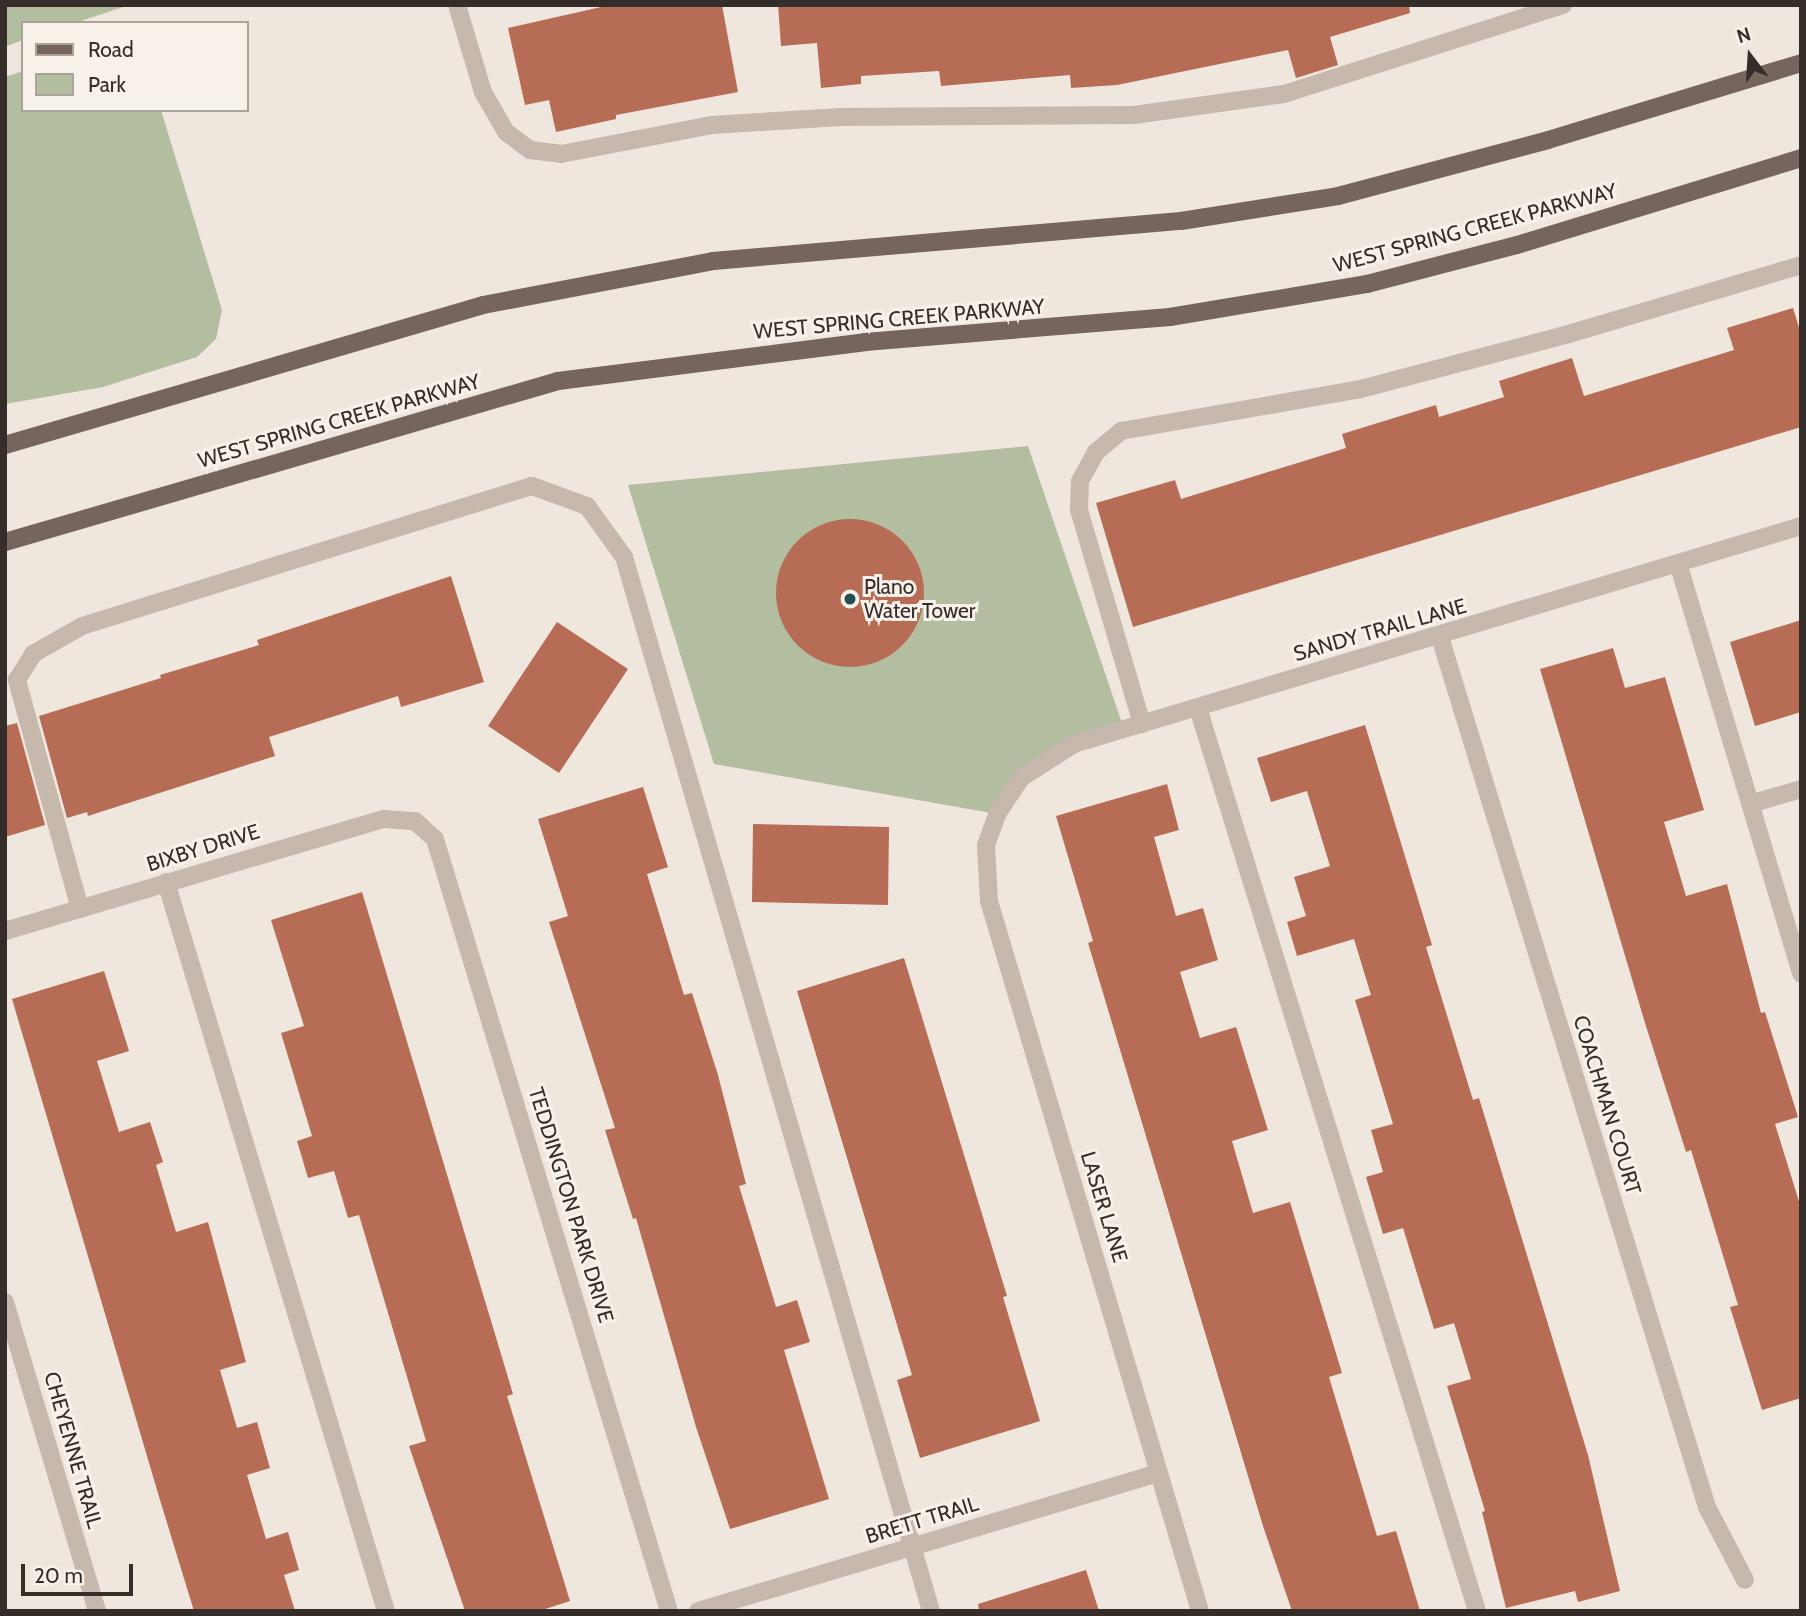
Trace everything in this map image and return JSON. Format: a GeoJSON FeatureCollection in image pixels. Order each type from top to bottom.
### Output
{"type":"FeatureCollection","features":[{"type":"Feature","properties":{"kind":"main road"},"geometry":{"type":"LineString","coordinates":[[5,445],[509,299],[713,261],[1181,221],[1338,196],[1548,140],[1801,63]]}},
{"type":"Feature","properties":{"kind":"main road","name":"WEST SPRING CREEK PARKWAY"},"geometry":{"type":"LineString","coordinates":[[5,542],[558,381],[865,342],[1170,317],[1367,284],[1517,244],[1801,158]]}},
{"type":"Feature","properties":{"kind":"street"},"geometry":{"type":"LineString","coordinates":[[457,5],[483,92],[506,132],[530,150],[561,154],[712,125],[841,117],[1134,115],[1284,94],[1563,5]]}},
{"type":"Feature","properties":{"kind":"street"},"geometry":{"type":"LineString","coordinates":[[1142,724],[1079,510],[1080,481],[1096,452],[1121,431],[1357,390],[1572,333],[1801,265]]}},
{"type":"Feature","properties":{"kind":"street"},"geometry":{"type":"LineString","coordinates":[[80,909],[17,680],[33,654],[82,626],[533,486],[587,506],[624,557],[909,1548],[931,1611]]}},
{"type":"Feature","properties":{"kind":"street","name":"SANDY TRAIL LANE"},"geometry":{"type":"LineString","coordinates":[[997,814],[1021,778],[1040,762],[1074,744],[1440,637],[1801,526]]}},
{"type":"Feature","properties":{"kind":"street"},"geometry":{"type":"LineString","coordinates":[[1678,564],[1801,975]]}},
{"type":"Feature","properties":{"kind":"street","name":"COACHMAN COURT"},"geometry":{"type":"LineString","coordinates":[[1440,637],[1707,1507],[1745,1580]]}},
{"type":"Feature","properties":{"kind":"street"},"geometry":{"type":"LineString","coordinates":[[1199,708],[1478,1611]]}},
{"type":"Feature","properties":{"kind":"street"},"geometry":{"type":"LineString","coordinates":[[1750,804],[1801,789]]}},
{"type":"Feature","properties":{"kind":"street","name":"LASER LANE"},"geometry":{"type":"LineString","coordinates":[[997,814],[986,845],[989,901],[1200,1611]]}},
{"type":"Feature","properties":{"kind":"street","name":"BIXBY DRIVE"},"geometry":{"type":"LineString","coordinates":[[5,931],[351,827],[384,819],[415,821]]}},
{"type":"Feature","properties":{"kind":"street","name":"TEDDINGTON PARK DRIVE"},"geometry":{"type":"LineString","coordinates":[[415,821],[435,839],[445,866],[669,1611]]}},
{"type":"Feature","properties":{"kind":"street"},"geometry":{"type":"LineString","coordinates":[[166,883],[386,1611]]}},
{"type":"Feature","properties":{"kind":"street","name":"CHEYENNE TRAIL"},"geometry":{"type":"LineString","coordinates":[[5,1302],[97,1611]]}},
{"type":"Feature","properties":{"kind":"street","name":"BRETT TRAIL"},"geometry":{"type":"LineString","coordinates":[[698,1611],[1159,1473]]}},
{"type":"Feature","properties":{"kind":"green space"},"geometry":{"type":"Polygon","coordinates":[[[5,5],[129,5],[81,21],[21,21],[21,41],[5,47],[5,5]]]}},
{"type":"Feature","properties":{"kind":"green space"},"geometry":{"type":"Polygon","coordinates":[[[21,72],[21,112],[162,112],[222,310],[216,339],[197,357],[103,387],[5,404],[5,77],[21,72]]]}},
{"type":"Feature","properties":{"kind":"green space"},"geometry":{"type":"Polygon","coordinates":[[[1028,446],[1124,729],[1040,762],[997,814],[714,764],[628,485],[1028,446]]]}},
{"type":"Feature","properties":{"kind":"building"},"geometry":{"type":"Polygon","coordinates":[[[610,5],[722,5],[738,92],[616,115],[616,119],[556,132],[549,100],[525,105],[508,28],[610,5]]]}},
{"type":"Feature","properties":{"kind":"building"},"geometry":{"type":"Polygon","coordinates":[[[778,5],[1409,5],[1410,13],[1330,37],[1338,65],[1296,78],[1288,50],[1117,85],[1071,88],[1070,75],[941,86],[939,71],[861,76],[861,84],[821,88],[817,43],[781,46],[778,5]]]}},
{"type":"Feature","properties":{"kind":"building"},"geometry":{"type":"Polygon","coordinates":[[[1793,308],[1801,334],[1801,427],[1133,627],[1096,503],[1175,480],[1181,499],[1346,448],[1342,434],[1436,405],[1439,417],[1504,397],[1499,381],[1572,358],[1584,396],[1734,350],[1727,328],[1793,308]]]}},
{"type":"Feature","properties":{"kind":"building","name":"Plano Water Tower"},"geometry":{"type":"Polygon","coordinates":[[[850,519],[878,525],[902,541],[918,565],[924,593],[918,621],[902,645],[878,661],[850,667],[822,661],[798,645],[782,621],[776,593],[782,565],[798,541],[822,525],[850,519]]]}},
{"type":"Feature","properties":{"kind":"building"},"geometry":{"type":"Polygon","coordinates":[[[451,576],[484,682],[401,707],[398,696],[269,737],[275,756],[88,816],[87,812],[67,818],[39,716],[259,645],[257,640],[451,576]]]}},
{"type":"Feature","properties":{"kind":"building"},"geometry":{"type":"Polygon","coordinates":[[[1801,620],[1801,712],[1755,726],[1730,642],[1801,620]]]}},
{"type":"Feature","properties":{"kind":"building"},"geometry":{"type":"Polygon","coordinates":[[[557,622],[628,669],[559,773],[488,726],[557,622]]]}},
{"type":"Feature","properties":{"kind":"building"},"geometry":{"type":"Polygon","coordinates":[[[1613,648],[1625,688],[1665,677],[1704,810],[1664,822],[1686,896],[1727,884],[1761,1013],[1765,1012],[1798,1117],[1775,1124],[1801,1208],[1801,1398],[1762,1410],[1730,1307],[1738,1305],[1691,1150],[1686,1152],[1645,1023],[1540,669],[1613,648]]]}},
{"type":"Feature","properties":{"kind":"building"},"geometry":{"type":"Polygon","coordinates":[[[17,723],[45,825],[5,837],[5,726],[17,723]]]}},
{"type":"Feature","properties":{"kind":"building"},"geometry":{"type":"Polygon","coordinates":[[[1365,725],[1432,945],[1426,947],[1473,1100],[1479,1098],[1588,1455],[1620,1591],[1578,1602],[1575,1591],[1506,1608],[1482,1512],[1485,1511],[1447,1386],[1471,1379],[1454,1323],[1434,1329],[1403,1228],[1383,1234],[1366,1177],[1383,1172],[1371,1130],[1393,1124],[1355,1000],[1371,995],[1354,939],[1297,956],[1287,922],[1306,916],[1294,877],[1330,866],[1307,791],[1271,802],[1257,758],[1365,725]]]}},
{"type":"Feature","properties":{"kind":"building"},"geometry":{"type":"Polygon","coordinates":[[[1167,784],[1179,830],[1154,837],[1176,916],[1203,908],[1218,960],[1180,972],[1200,1038],[1236,1027],[1268,1130],[1232,1141],[1253,1213],[1290,1202],[1342,1373],[1329,1377],[1377,1536],[1396,1531],[1420,1611],[1292,1611],[1263,1526],[1088,943],[1093,941],[1056,816],[1167,784]]]}},
{"type":"Feature","properties":{"kind":"building"},"geometry":{"type":"Polygon","coordinates":[[[643,787],[668,867],[647,874],[684,995],[692,993],[718,1075],[746,1184],[739,1186],[776,1307],[797,1300],[810,1342],[784,1350],[829,1499],[730,1529],[696,1427],[636,1218],[633,1219],[605,1130],[615,1128],[549,922],[568,916],[538,819],[643,787]]]}},
{"type":"Feature","properties":{"kind":"building"},"geometry":{"type":"Polygon","coordinates":[[[753,824],[889,827],[888,905],[752,902],[753,824]]]}},
{"type":"Feature","properties":{"kind":"building"},"geometry":{"type":"Polygon","coordinates":[[[362,892],[513,1394],[507,1396],[570,1601],[539,1611],[465,1611],[409,1446],[426,1441],[359,1215],[348,1218],[334,1171],[308,1178],[297,1141],[312,1136],[281,1033],[304,1026],[271,920],[362,892]]]}},
{"type":"Feature","properties":{"kind":"building"},"geometry":{"type":"Polygon","coordinates":[[[904,958],[1007,1296],[1003,1297],[1040,1421],[920,1458],[897,1380],[912,1375],[797,991],[904,958]]]}},
{"type":"Feature","properties":{"kind":"building"},"geometry":{"type":"Polygon","coordinates":[[[104,971],[129,1051],[97,1061],[119,1132],[150,1122],[163,1162],[156,1165],[176,1232],[208,1222],[246,1362],[220,1370],[237,1428],[257,1422],[270,1468],[247,1475],[266,1539],[288,1532],[299,1570],[284,1575],[295,1611],[194,1611],[160,1500],[12,999],[104,971]]]}},
{"type":"Feature","properties":{"kind":"building"},"geometry":{"type":"Polygon","coordinates":[[[1086,1570],[1099,1611],[979,1611],[978,1604],[1086,1570]]]}},
{"type":"Feature","properties":{"kind":"place","name":"Plano Water Tower"},"geometry":{"type":"Point","coordinates":[850,599]}}]}
